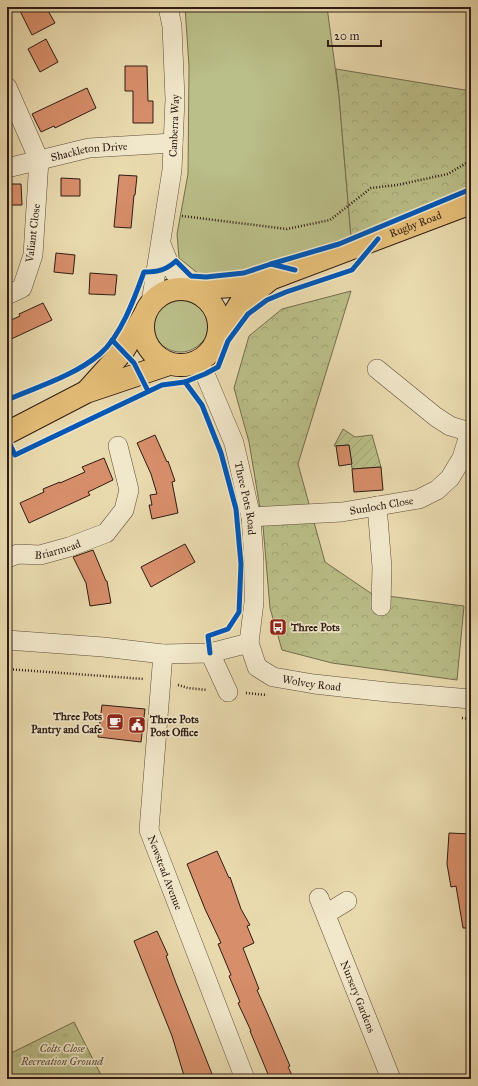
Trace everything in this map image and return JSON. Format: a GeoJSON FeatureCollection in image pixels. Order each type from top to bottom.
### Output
{"type":"FeatureCollection","features":[{"type":"Feature","properties":{"kind":"main road","name":"Rugby Road"},"geometry":{"type":"LineString","coordinates":[[188,289],[231,286],[270,279],[471,203]]}},
{"type":"Feature","properties":{"kind":"main road","name":"Rugby Road"},"geometry":{"type":"LineString","coordinates":[[218,339],[240,304],[270,279]]}},
{"type":"Feature","properties":{"kind":"main road"},"geometry":{"type":"LineString","coordinates":[[86,392],[123,351],[148,309],[158,296],[166,291],[188,289],[202,294],[215,308],[218,314],[220,327],[218,339],[210,353],[197,363],[188,366],[169,364],[156,357],[147,345],[143,331],[148,309]]}},
{"type":"Feature","properties":{"kind":"main road"},"geometry":{"type":"LineString","coordinates":[[7,433],[86,392],[169,364]]}},
{"type":"Feature","properties":{"kind":"street","name":"Canberra Way"},"geometry":{"type":"LineString","coordinates":[[148,309],[161,244],[172,170],[175,98],[172,26],[168,7]]}},
{"type":"Feature","properties":{"kind":"street"},"geometry":{"type":"LineString","coordinates":[[7,87],[40,160]]}},
{"type":"Feature","properties":{"kind":"street","name":"Shackleton Drive"},"geometry":{"type":"LineString","coordinates":[[7,168],[89,148],[173,143]]}},
{"type":"Feature","properties":{"kind":"street","name":"Valiant Close"},"geometry":{"type":"LineString","coordinates":[[7,295],[22,288],[32,255],[40,160]]}},
{"type":"Feature","properties":{"kind":"street","name":"Canberra Way"},"geometry":{"type":"LineString","coordinates":[[161,244],[170,266],[188,289]]}},
{"type":"Feature","properties":{"kind":"street","name":"Three Pots Road"},"geometry":{"type":"LineString","coordinates":[[197,363],[205,374],[234,443],[251,517],[254,562],[254,602],[249,643]]}},
{"type":"Feature","properties":{"kind":"street"},"geometry":{"type":"LineString","coordinates":[[377,369],[436,417],[450,426],[470,430]]}},
{"type":"Feature","properties":{"kind":"street","name":"Sunloch Close"},"geometry":{"type":"LineString","coordinates":[[251,517],[342,512],[419,499],[436,490],[450,478],[462,458],[470,430]]}},
{"type":"Feature","properties":{"kind":"street","name":"Briarmead"},"geometry":{"type":"LineString","coordinates":[[7,558],[18,554],[40,554],[69,547],[106,533],[124,510],[129,490],[118,446]]}},
{"type":"Feature","properties":{"kind":"street"},"geometry":{"type":"LineString","coordinates":[[377,506],[382,566],[382,606]]}},
{"type":"Feature","properties":{"kind":"street"},"geometry":{"type":"LineString","coordinates":[[7,640],[102,647],[163,654],[210,653],[249,643]]}},
{"type":"Feature","properties":{"kind":"street","name":"Wolvey Road"},"geometry":{"type":"LineString","coordinates":[[249,643],[257,667],[273,678],[387,692],[471,699]]}},
{"type":"Feature","properties":{"kind":"street"},"geometry":{"type":"LineString","coordinates":[[210,653],[228,692]]}},
{"type":"Feature","properties":{"kind":"street","name":"Newstead Avenue"},"geometry":{"type":"LineString","coordinates":[[163,654],[149,830],[245,1079]]}},
{"type":"Feature","properties":{"kind":"street","name":"Nursery Gardens"},"geometry":{"type":"LineString","coordinates":[[347,901],[322,906],[391,1079]]}},
{"type":"Feature","properties":{"kind":"path"},"geometry":{"type":"LineString","coordinates":[[165,214],[287,229],[330,220],[371,188],[397,185],[448,174],[471,160]]}},
{"type":"Feature","properties":{"kind":"path"},"geometry":{"type":"LineString","coordinates":[[7,669],[108,675],[160,680]]}},
{"type":"Feature","properties":{"kind":"green space"},"geometry":{"type":"Polygon","coordinates":[[[185,7],[327,7],[339,96],[351,237],[246,275],[205,279],[179,258],[177,234],[188,174],[189,66],[185,7]]]}},
{"type":"Feature","properties":{"kind":"green space"},"geometry":{"type":"Polygon","coordinates":[[[336,69],[471,91],[471,188],[351,237],[336,69]]]}},
{"type":"Feature","properties":{"kind":"green space"},"geometry":{"type":"Polygon","coordinates":[[[351,291],[298,464],[325,562],[372,594],[464,606],[457,680],[332,663],[282,650],[270,608],[263,526],[249,442],[234,388],[249,336],[282,309],[351,291]]]}},
{"type":"Feature","properties":{"kind":"green space"},"geometry":{"type":"Polygon","coordinates":[[[174,293],[189,295],[200,302],[208,313],[209,321],[209,329],[205,339],[190,350],[179,352],[169,350],[161,344],[154,336],[151,326],[151,316],[156,305],[162,299],[174,293]]]}},
{"type":"Feature","properties":{"kind":"green space"},"geometry":{"type":"Polygon","coordinates":[[[343,429],[355,437],[372,435],[381,467],[352,469],[349,445],[334,446],[343,429]]]}},
{"type":"Feature","properties":{"kind":"green space","name":"Colts Close Recreation Ground"},"geometry":{"type":"Polygon","coordinates":[[[74,1022],[103,1079],[7,1079],[7,1055],[74,1022]]]}},
{"type":"Feature","properties":{"kind":"building"},"geometry":{"type":"Polygon","coordinates":[[[18,7],[46,7],[55,23],[32,35],[18,7]]]}},
{"type":"Feature","properties":{"kind":"building"},"geometry":{"type":"Polygon","coordinates":[[[46,39],[58,62],[40,72],[28,49],[46,39]]]}},
{"type":"Feature","properties":{"kind":"building"},"geometry":{"type":"Polygon","coordinates":[[[125,66],[147,66],[148,101],[153,101],[153,123],[133,123],[133,91],[125,91],[125,66]]]}},
{"type":"Feature","properties":{"kind":"building"},"geometry":{"type":"Polygon","coordinates":[[[87,88],[96,108],[55,128],[54,126],[41,132],[32,114],[87,88]]]}},
{"type":"Feature","properties":{"kind":"building"},"geometry":{"type":"Polygon","coordinates":[[[119,175],[137,176],[131,228],[114,227],[119,175]]]}},
{"type":"Feature","properties":{"kind":"building"},"geometry":{"type":"Polygon","coordinates":[[[61,178],[80,179],[80,196],[61,196],[61,178]]]}},
{"type":"Feature","properties":{"kind":"building"},"geometry":{"type":"Polygon","coordinates":[[[7,184],[21,184],[22,205],[7,205],[7,184]]]}},
{"type":"Feature","properties":{"kind":"building"},"geometry":{"type":"Polygon","coordinates":[[[56,253],[75,255],[73,274],[54,272],[56,253]]]}},
{"type":"Feature","properties":{"kind":"building"},"geometry":{"type":"Polygon","coordinates":[[[90,273],[117,275],[115,295],[89,294],[90,273]]]}},
{"type":"Feature","properties":{"kind":"building"},"geometry":{"type":"Polygon","coordinates":[[[43,303],[52,320],[7,341],[7,322],[20,316],[19,314],[43,303]]]}},
{"type":"Feature","properties":{"kind":"building"},"geometry":{"type":"Polygon","coordinates":[[[155,435],[167,462],[168,461],[175,481],[172,482],[178,513],[152,519],[149,505],[152,505],[150,495],[157,494],[151,474],[137,443],[155,435]]]}},
{"type":"Feature","properties":{"kind":"building"},"geometry":{"type":"Polygon","coordinates":[[[349,445],[352,464],[339,466],[336,446],[349,445]]]}},
{"type":"Feature","properties":{"kind":"building"},"geometry":{"type":"Polygon","coordinates":[[[104,458],[113,480],[88,492],[90,495],[29,523],[20,503],[44,492],[43,489],[85,472],[82,467],[104,458]]]}},
{"type":"Feature","properties":{"kind":"building"},"geometry":{"type":"Polygon","coordinates":[[[381,467],[383,490],[354,492],[352,469],[381,467]]]}},
{"type":"Feature","properties":{"kind":"building"},"geometry":{"type":"Polygon","coordinates":[[[185,544],[195,562],[151,587],[141,567],[185,544]]]}},
{"type":"Feature","properties":{"kind":"building"},"geometry":{"type":"Polygon","coordinates":[[[93,550],[107,581],[111,603],[90,606],[86,583],[73,557],[93,550]]]}},
{"type":"Feature","properties":{"kind":"building","name":"Three Pots Pantry and Cafe"},"geometry":{"type":"Polygon","coordinates":[[[102,705],[145,709],[141,742],[98,737],[102,705]]]}},
{"type":"Feature","properties":{"kind":"building"},"geometry":{"type":"Polygon","coordinates":[[[449,833],[470,834],[468,868],[471,867],[471,928],[463,928],[456,886],[451,887],[447,864],[449,833]]]}},
{"type":"Feature","properties":{"kind":"building"},"geometry":{"type":"Polygon","coordinates":[[[217,851],[229,878],[230,877],[241,909],[250,925],[247,926],[254,943],[243,948],[259,989],[257,990],[290,1066],[288,1067],[294,1079],[270,1079],[238,1003],[240,1002],[229,976],[231,975],[218,944],[221,943],[205,909],[187,864],[217,851]]]}},
{"type":"Feature","properties":{"kind":"building"},"geometry":{"type":"Polygon","coordinates":[[[157,931],[168,955],[166,956],[176,983],[214,1079],[185,1079],[172,1036],[134,941],[157,931]]]}},
{"type":"Feature","properties":{"kind":"cycle path"},"geometry":{"type":"LineString","coordinates":[[271,264],[339,244],[471,189]]}},
{"type":"Feature","properties":{"kind":"cycle path"},"geometry":{"type":"LineString","coordinates":[[7,438],[15,455],[162,385],[185,382],[205,374],[218,367],[228,341],[248,314],[267,300],[286,292],[352,270],[378,239]]}},
{"type":"Feature","properties":{"kind":"cycle path"},"geometry":{"type":"LineString","coordinates":[[7,400],[67,375],[79,369],[100,354],[108,346],[121,327],[132,304],[144,272],[162,270],[169,267],[176,261],[191,276],[206,277],[244,273],[271,264],[295,270]]}},
{"type":"Feature","properties":{"kind":"cycle path"},"geometry":{"type":"LineString","coordinates":[[112,340],[134,363],[148,391]]}},
{"type":"Feature","properties":{"kind":"cycle path"},"geometry":{"type":"LineString","coordinates":[[185,382],[202,405],[221,453],[236,509],[241,564],[239,612],[228,629],[208,636],[210,653]]}},
{"type":"Feature","properties":{"kind":"place","name":"Three Pots"},"geometry":{"type":"Point","coordinates":[278,627]}},
{"type":"Feature","properties":{"kind":"place","name":"Three Pots Pantry and Cafe"},"geometry":{"type":"Point","coordinates":[115,722]}},
{"type":"Feature","properties":{"kind":"place","name":"Three Pots Post Office"},"geometry":{"type":"Point","coordinates":[137,725]}}]}
